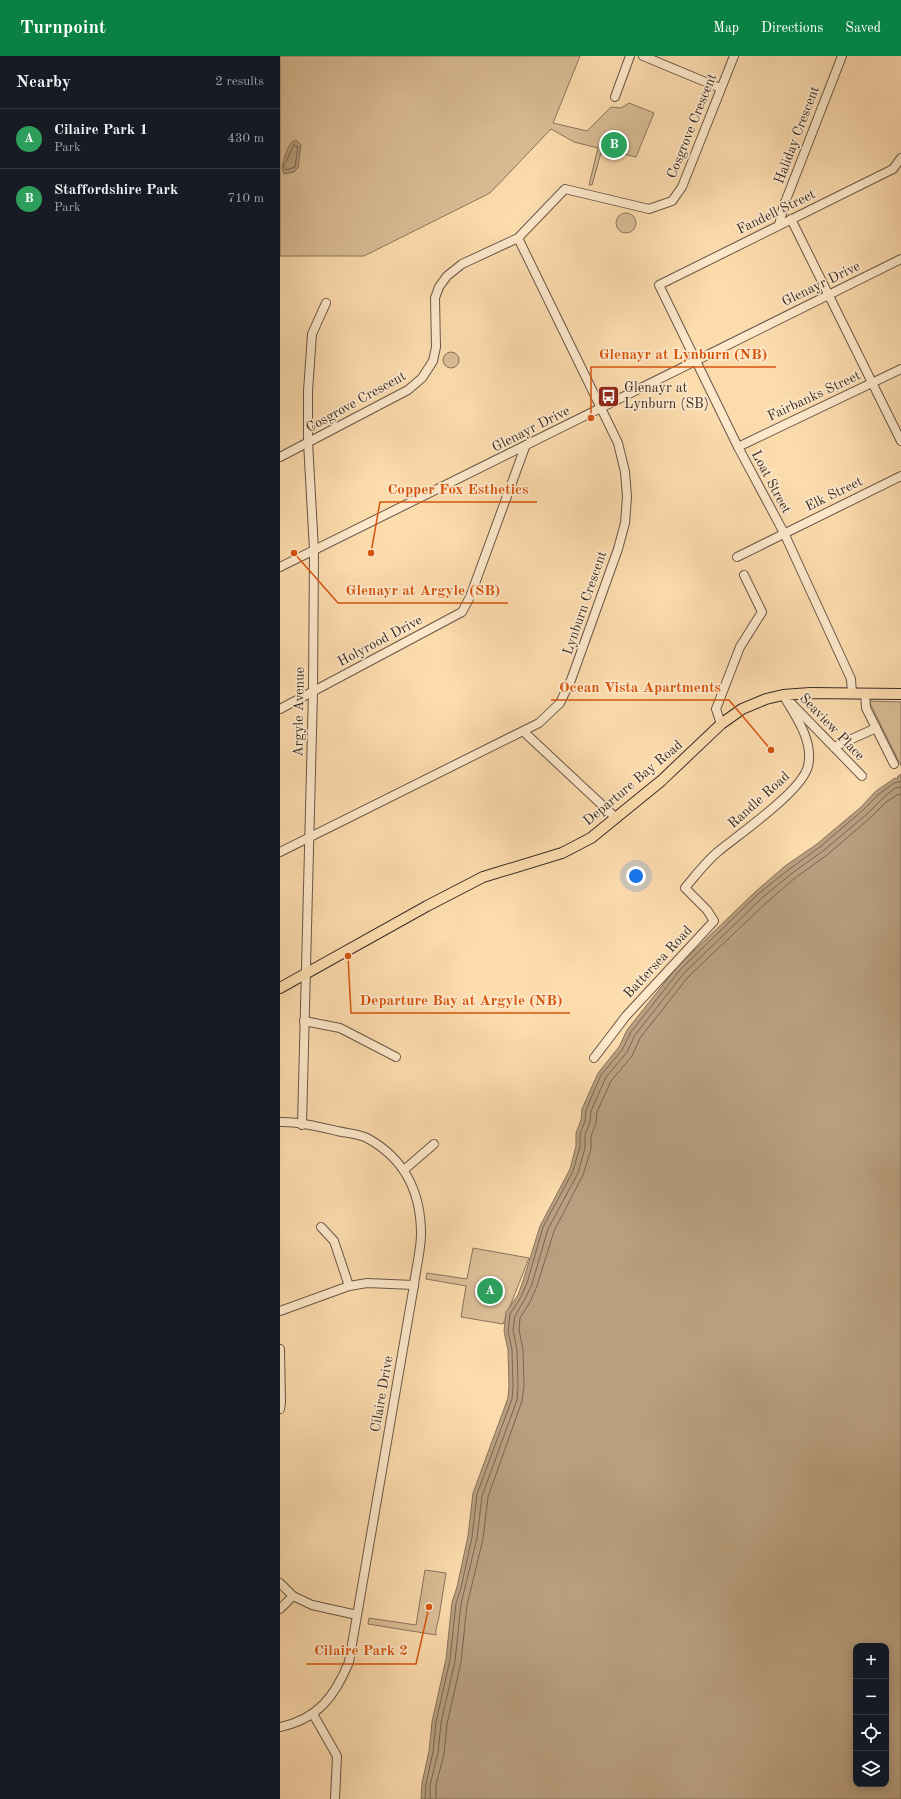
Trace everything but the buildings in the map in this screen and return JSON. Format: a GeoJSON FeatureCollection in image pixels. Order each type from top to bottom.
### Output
{"type":"FeatureCollection","features":[{"type":"Feature","properties":{"kind":"main road","name":"Departure Bay Road"},"geometry":{"type":"LineString","coordinates":[[280,988],[427,906],[483,877],[562,853],[591,838],[661,781],[721,724],[742,709],[766,699],[783,695],[810,693],[901,694]]}},
{"type":"Feature","properties":{"kind":"street"},"geometry":{"type":"LineString","coordinates":[[615,97],[630,56]]}},
{"type":"Feature","properties":{"kind":"street"},"geometry":{"type":"LineString","coordinates":[[643,56],[720,88]]}},
{"type":"Feature","properties":{"kind":"street","name":"Cosgrove Crescent"},"geometry":{"type":"LineString","coordinates":[[280,457],[408,390],[422,378],[433,361],[436,347],[435,298],[439,286],[447,276],[462,264],[518,238],[565,189],[649,209],[672,201],[682,187],[720,88],[734,56]]}},
{"type":"Feature","properties":{"kind":"street","name":"Haliday Crescent"},"geometry":{"type":"LineString","coordinates":[[779,225],[784,204],[842,56]]}},
{"type":"Feature","properties":{"kind":"street","name":"Fandell Street"},"geometry":{"type":"LineString","coordinates":[[659,285],[893,169],[901,158]]}},
{"type":"Feature","properties":{"kind":"street"},"geometry":{"type":"LineString","coordinates":[[791,219],[901,441]]}},
{"type":"Feature","properties":{"kind":"street","name":"Lynburn Crescent"},"geometry":{"type":"LineString","coordinates":[[280,852],[309,836],[540,723],[560,703],[571,680],[618,549],[625,522],[627,497],[625,472],[618,443],[518,238]]}},
{"type":"Feature","properties":{"kind":"street","name":"Glenayr Drive"},"geometry":{"type":"LineString","coordinates":[[280,568],[525,447],[695,360],[901,260]]}},
{"type":"Feature","properties":{"kind":"street","name":"Loat Street"},"geometry":{"type":"LineString","coordinates":[[659,285],[738,447],[784,533],[851,679],[852,693]]}},
{"type":"Feature","properties":{"kind":"street","name":"Argyle Avenue"},"geometry":{"type":"LineString","coordinates":[[302,1125],[313,692],[314,550],[308,442],[308,391],[312,334],[326,302]]}},
{"type":"Feature","properties":{"kind":"street","name":"Fairbanks Street"},"geometry":{"type":"LineString","coordinates":[[738,447],[901,369]]}},
{"type":"Feature","properties":{"kind":"street","name":"Holyrood Drive"},"geometry":{"type":"LineString","coordinates":[[280,709],[462,612],[470,597],[525,447]]}},
{"type":"Feature","properties":{"kind":"street","name":"Elk Street"},"geometry":{"type":"LineString","coordinates":[[737,557],[901,476]]}},
{"type":"Feature","properties":{"kind":"street"},"geometry":{"type":"LineString","coordinates":[[721,724],[716,709],[740,647],[762,612],[744,575]]}},
{"type":"Feature","properties":{"kind":"street"},"geometry":{"type":"LineString","coordinates":[[865,693],[866,708],[894,764]]}},
{"type":"Feature","properties":{"kind":"street","name":"Seaview Place"},"geometry":{"type":"LineString","coordinates":[[783,695],[862,776]]}},
{"type":"Feature","properties":{"kind":"street","name":"Randle Road"},"geometry":{"type":"LineString","coordinates":[[685,888],[719,850],[755,824],[799,783],[808,766],[808,749],[802,728],[783,695]]}},
{"type":"Feature","properties":{"kind":"street"},"geometry":{"type":"LineString","coordinates":[[834,747],[876,728]]}},
{"type":"Feature","properties":{"kind":"street"},"geometry":{"type":"LineString","coordinates":[[524,732],[616,818]]}},
{"type":"Feature","properties":{"kind":"street","name":"Battersea Road"},"geometry":{"type":"LineString","coordinates":[[594,1058],[626,1016],[714,921],[707,910],[685,888]]}},
{"type":"Feature","properties":{"kind":"street"},"geometry":{"type":"LineString","coordinates":[[304,1021],[340,1028],[396,1057]]}},
{"type":"Feature","properties":{"kind":"street","name":"Cilaire Drive"},"geometry":{"type":"LineString","coordinates":[[280,1122],[366,1138],[384,1150],[404,1170],[414,1188],[420,1209],[421,1235],[414,1285],[349,1662],[340,1684],[328,1700],[313,1714],[280,1727]]}},
{"type":"Feature","properties":{"kind":"street"},"geometry":{"type":"LineString","coordinates":[[404,1170],[434,1144]]}},
{"type":"Feature","properties":{"kind":"street"},"geometry":{"type":"LineString","coordinates":[[320,1227],[334,1241],[349,1286]]}},
{"type":"Feature","properties":{"kind":"street"},"geometry":{"type":"LineString","coordinates":[[280,1311],[349,1286],[367,1283],[414,1285]]}},
{"type":"Feature","properties":{"kind":"street"},"geometry":{"type":"LineString","coordinates":[[280,1349],[280,1409]]}},
{"type":"Feature","properties":{"kind":"street"},"geometry":{"type":"LineString","coordinates":[[280,1583],[293,1596],[312,1605],[358,1615]]}},
{"type":"Feature","properties":{"kind":"street"},"geometry":{"type":"LineString","coordinates":[[280,1609],[293,1596]]}},
{"type":"Feature","properties":{"kind":"street"},"geometry":{"type":"LineString","coordinates":[[313,1714],[337,1756],[335,1799]]}},
{"type":"Feature","properties":{"kind":"shaded area"},"geometry":{"type":"Polygon","coordinates":[[[280,56],[580,56],[553,123],[587,131],[611,107],[621,108],[629,103],[654,113],[636,157],[602,149],[592,185],[589,185],[598,148],[574,142],[551,129],[490,193],[364,256],[280,256],[280,56]]]}},
{"type":"Feature","properties":{"kind":"shaded area"},"geometry":{"type":"Polygon","coordinates":[[[626,213],[633,216],[636,223],[633,230],[626,233],[619,230],[616,223],[619,216],[626,213]]]}},
{"type":"Feature","properties":{"kind":"shaded area"},"geometry":{"type":"Polygon","coordinates":[[[451,352],[458,357],[459,360],[454,367],[451,368],[444,363],[443,360],[448,353],[451,352]]]}},
{"type":"Feature","properties":{"kind":"shaded area"},"geometry":{"type":"Polygon","coordinates":[[[869,701],[901,702],[901,766],[869,701]]]}},
{"type":"Feature","properties":{"kind":"shaded area"},"geometry":{"type":"Polygon","coordinates":[[[473,1248],[529,1258],[503,1324],[461,1317],[466,1286],[426,1279],[427,1273],[467,1279],[473,1248]]]}},
{"type":"Feature","properties":{"kind":"shaded area"},"geometry":{"type":"Polygon","coordinates":[[[425,1570],[446,1573],[436,1635],[368,1624],[369,1618],[416,1625],[425,1570]]]}},
{"type":"Feature","properties":{"kind":"water"},"geometry":{"type":"Polygon","coordinates":[[[293,141],[297,141],[301,145],[298,168],[294,172],[284,174],[282,169],[283,163],[288,148],[293,141]]]}},
{"type":"Feature","properties":{"kind":"water"},"geometry":{"type":"Polygon","coordinates":[[[901,774],[901,1799],[421,1799],[422,1783],[429,1751],[432,1722],[446,1659],[452,1602],[457,1587],[468,1536],[473,1493],[508,1398],[508,1350],[504,1331],[506,1312],[518,1295],[540,1226],[570,1169],[576,1146],[576,1133],[581,1120],[582,1109],[598,1073],[619,1047],[627,1030],[677,967],[755,892],[785,866],[817,844],[861,807],[876,791],[895,778],[898,778],[897,777],[901,774]]]}},
{"type":"Feature","properties":{"kind":"place","name":"Staffordshire Park"},"geometry":{"type":"Point","coordinates":[614,145]}},
{"type":"Feature","properties":{"kind":"place","name":"Glenayr at Lynburn (SB)"},"geometry":{"type":"Point","coordinates":[609,396]}},
{"type":"Feature","properties":{"kind":"place","name":"Glenayr at Lynburn (NB)"},"geometry":{"type":"Point","coordinates":[591,418]}},
{"type":"Feature","properties":{"kind":"place","name":"Glenayr at Argyle (SB)"},"geometry":{"type":"Point","coordinates":[294,553]}},
{"type":"Feature","properties":{"kind":"place","name":"Copper Fox Esthetics"},"geometry":{"type":"Point","coordinates":[371,553]}},
{"type":"Feature","properties":{"kind":"place","name":"Ocean Vista Apartments"},"geometry":{"type":"Point","coordinates":[771,750]}},
{"type":"Feature","properties":{"kind":"place","name":"Departure Bay at Argyle (NB)"},"geometry":{"type":"Point","coordinates":[348,956]}},
{"type":"Feature","properties":{"kind":"place","name":"Cilaire Park 1"},"geometry":{"type":"Point","coordinates":[490,1291]}},
{"type":"Feature","properties":{"kind":"place","name":"Cilaire Park 2"},"geometry":{"type":"Point","coordinates":[429,1607]}}]}
